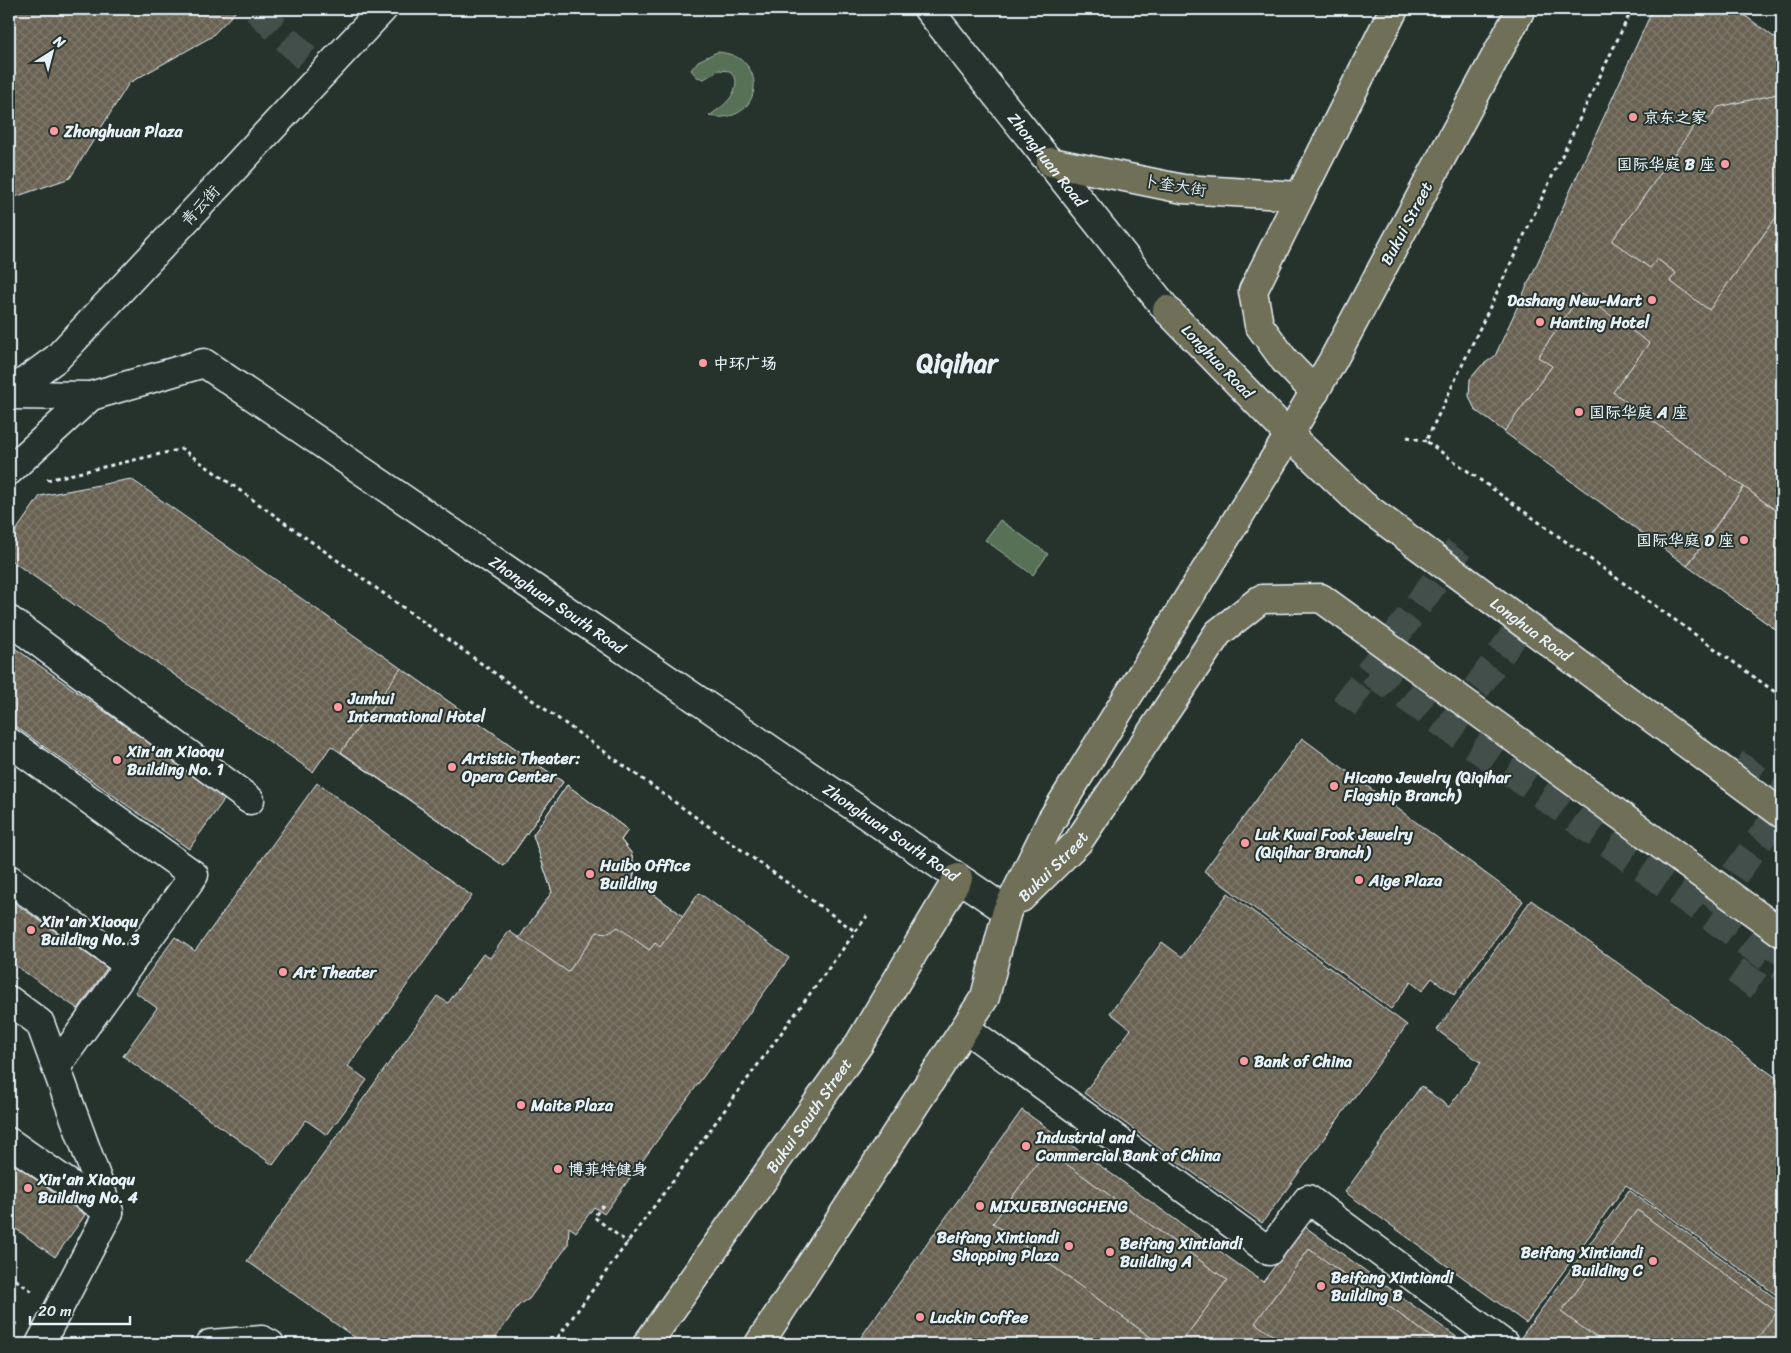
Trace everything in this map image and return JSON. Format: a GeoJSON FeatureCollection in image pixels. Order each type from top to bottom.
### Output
{"type":"FeatureCollection","features":[{"type":"Feature","properties":{"kind":"main road","name":"青云街"},"geometry":{"type":"LineString","coordinates":[[9,394],[57,358],[383,9]]}},
{"type":"Feature","properties":{"kind":"main road","name":"Zhonghuan Road"},"geometry":{"type":"LineString","coordinates":[[928,9],[1167,310]]}},
{"type":"Feature","properties":{"kind":"main road"},"geometry":{"type":"LineString","coordinates":[[1315,392],[1285,361],[1259,325],[1253,291],[1394,9]]}},
{"type":"Feature","properties":{"kind":"main road","name":"Bukui Street"},"geometry":{"type":"LineString","coordinates":[[1007,911],[1051,821],[1315,392],[1521,9]]}},
{"type":"Feature","properties":{"kind":"main road","name":"卜奎大街"},"geometry":{"type":"LineString","coordinates":[[1051,162],[1183,189],[1300,196]]}},
{"type":"Feature","properties":{"kind":"main road","name":"Longhua Road"},"geometry":{"type":"LineString","coordinates":[[1167,310],[1289,435],[1363,505],[1782,814]]}},
{"type":"Feature","properties":{"kind":"main road","name":"Zhonghuan South Road"},"geometry":{"type":"LineString","coordinates":[[91,396],[204,363],[1007,911]]}},
{"type":"Feature","properties":{"kind":"main road"},"geometry":{"type":"LineString","coordinates":[[9,394],[91,396]]}},
{"type":"Feature","properties":{"kind":"main road"},"geometry":{"type":"LineString","coordinates":[[9,471],[91,396]]}},
{"type":"Feature","properties":{"kind":"main road","name":"Bukui Street"},"geometry":{"type":"LineString","coordinates":[[1007,911],[1078,842],[1218,633],[1261,599],[1322,598],[1782,933]]}},
{"type":"Feature","properties":{"kind":"main road"},"geometry":{"type":"LineString","coordinates":[[9,620],[250,800]]}},
{"type":"Feature","properties":{"kind":"main road"},"geometry":{"type":"LineString","coordinates":[[9,742],[194,876],[56,1067]]}},
{"type":"Feature","properties":{"kind":"main road","name":"Bukui South Street"},"geometry":{"type":"LineString","coordinates":[[647,1344],[859,1044],[958,878]]}},
{"type":"Feature","properties":{"kind":"main road"},"geometry":{"type":"LineString","coordinates":[[9,879],[130,965]]}},
{"type":"Feature","properties":{"kind":"main road"},"geometry":{"type":"LineString","coordinates":[[759,1344],[985,997],[1007,911]]}},
{"type":"Feature","properties":{"kind":"main road"},"geometry":{"type":"LineString","coordinates":[[9,1000],[40,1023],[109,1212],[43,1343]]}},
{"type":"Feature","properties":{"kind":"main road"},"geometry":{"type":"LineString","coordinates":[[965,1028],[1269,1251],[1308,1199],[1504,1344]]}},
{"type":"Feature","properties":{"kind":"main road"},"geometry":{"type":"LineString","coordinates":[[9,1142],[109,1212]]}},
{"type":"Feature","properties":{"kind":"main road"},"geometry":{"type":"LineString","coordinates":[[210,1344],[262,1340],[270,1344]]}},
{"type":"Feature","properties":{"kind":"path"},"geometry":{"type":"LineString","coordinates":[[1426,441],[1632,9]]}},
{"type":"Feature","properties":{"kind":"path"},"geometry":{"type":"LineString","coordinates":[[1771,9],[1782,17]]}},
{"type":"Feature","properties":{"kind":"path"},"geometry":{"type":"LineString","coordinates":[[1406,437],[1426,441],[1782,697]]}},
{"type":"Feature","properties":{"kind":"path"},"geometry":{"type":"LineString","coordinates":[[46,480],[182,450],[856,932]]}},
{"type":"Feature","properties":{"kind":"path"},"geometry":{"type":"LineString","coordinates":[[553,1344],[867,916]]}},
{"type":"Feature","properties":{"kind":"path"},"geometry":{"type":"LineString","coordinates":[[603,1205],[594,1217],[628,1243]]}},
{"type":"Feature","properties":{"kind":"green space"},"geometry":{"type":"Polygon","coordinates":[[[717,52],[735,56],[747,65],[753,76],[754,89],[750,101],[741,111],[727,117],[709,116],[728,101],[734,92],[736,80],[730,71],[719,70],[704,79],[697,77],[691,70],[698,61],[717,52]]]}},
{"type":"Feature","properties":{"kind":"green space"},"geometry":{"type":"Polygon","coordinates":[[[1000,520],[1048,554],[1033,575],[985,540],[1000,520]]]}},
{"type":"Feature","properties":{"kind":"building","name":"Zhonghuan Plaza"},"geometry":{"type":"Polygon","coordinates":[[[9,9],[238,9],[211,37],[129,83],[70,178],[9,199],[9,9]]]}},
{"type":"Feature","properties":{"kind":"building","name":"Dashang New-Mart"},"geometry":{"type":"Polygon","coordinates":[[[1653,9],[1736,9],[1782,43],[1782,634],[1475,410],[1469,396],[1470,379],[1481,366],[1495,356],[1653,9]]]}},
{"type":"Feature","properties":{"kind":"building","name":"国际华庭 B 座"},"geometry":{"type":"Polygon","coordinates":[[[1782,93],[1782,209],[1709,310],[1670,281],[1676,273],[1657,259],[1650,268],[1612,241],[1703,114],[1709,119],[1718,107],[1782,93]]]}},
{"type":"Feature","properties":{"kind":"building","name":"国际华庭 A 座"},"geometry":{"type":"Polygon","coordinates":[[[1581,294],[1649,343],[1613,392],[1744,487],[1687,566],[1504,432],[1552,366],[1538,357],[1581,294]]]}},
{"type":"Feature","properties":{"kind":"building","name":"Junhui International Hotel"},"geometry":{"type":"Polygon","coordinates":[[[131,479],[563,782],[504,866],[331,746],[313,772],[9,559],[9,541],[40,496],[131,479]]]}},
{"type":"Feature","properties":{"kind":"building","name":"国际华庭 D 座"},"geometry":{"type":"Polygon","coordinates":[[[1744,487],[1782,515],[1782,634],[1687,566],[1744,487]]]}},
{"type":"Feature","properties":{"kind":"building","name":"Xin'an Xiaoqu Building No. 1"},"geometry":{"type":"Polygon","coordinates":[[[9,644],[226,797],[189,849],[9,722],[9,644]]]}},
{"type":"Feature","properties":{"kind":"building","name":"Artistic Theater: Opera Center"},"geometry":{"type":"Polygon","coordinates":[[[401,668],[563,782],[504,866],[341,752],[401,668]]]}},
{"type":"Feature","properties":{"kind":"building"},"geometry":{"type":"Polygon","coordinates":[[[1302,738],[1523,901],[1454,995],[1432,978],[1422,991],[1411,982],[1391,1009],[1204,871],[1302,738]]]}},
{"type":"Feature","properties":{"kind":"building","name":"Art Theater"},"geometry":{"type":"Polygon","coordinates":[[[317,783],[472,896],[348,1066],[367,1080],[327,1135],[306,1120],[273,1165],[123,1056],[157,1008],[135,992],[175,937],[195,951],[317,783]]]}},
{"type":"Feature","properties":{"kind":"building","name":"Maite Plaza"},"geometry":{"type":"Polygon","coordinates":[[[567,785],[628,830],[621,840],[631,853],[635,868],[633,879],[683,916],[699,893],[789,958],[604,1214],[594,1207],[576,1232],[569,1227],[568,1245],[529,1299],[519,1305],[491,1344],[364,1344],[247,1261],[437,996],[448,1003],[483,954],[490,958],[509,931],[519,938],[552,892],[533,835],[567,785]]]}},
{"type":"Feature","properties":{"kind":"building","name":"Huibo Office Building"},"geometry":{"type":"Polygon","coordinates":[[[567,785],[628,830],[621,840],[631,853],[635,868],[633,879],[683,916],[660,947],[655,943],[649,950],[618,927],[609,933],[597,932],[568,972],[519,938],[552,892],[533,835],[567,785]]]}},
{"type":"Feature","properties":{"kind":"building","name":"Bank of China"},"geometry":{"type":"Polygon","coordinates":[[[1228,893],[1407,1025],[1262,1223],[1084,1093],[1131,1029],[1110,1013],[1162,942],[1182,957],[1228,893]]]}},
{"type":"Feature","properties":{"kind":"building","name":"Xin'an Xiaoqu Building No. 3"},"geometry":{"type":"Polygon","coordinates":[[[9,899],[107,968],[78,1009],[9,961],[9,899]]]}},
{"type":"Feature","properties":{"kind":"building"},"geometry":{"type":"Polygon","coordinates":[[[1531,900],[1782,1082],[1782,1299],[1626,1185],[1526,1323],[1345,1192],[1421,1086],[1449,1107],[1481,1063],[1437,1030],[1531,900]]]}},
{"type":"Feature","properties":{"kind":"building","name":"Beifang Xintiandi Shopping Plaza"},"geometry":{"type":"Polygon","coordinates":[[[1022,1110],[1263,1282],[1304,1226],[1466,1344],[856,1344],[1022,1110]]]}},
{"type":"Feature","properties":{"kind":"building","name":"Beifang Xintiandi Building A"},"geometry":{"type":"Polygon","coordinates":[[[1047,1150],[1227,1280],[1180,1344],[1160,1344],[993,1223],[1047,1150]]]}},
{"type":"Feature","properties":{"kind":"building","name":"Xin'an Xiaoqu Building No. 4"},"geometry":{"type":"Polygon","coordinates":[[[9,1160],[85,1215],[55,1257],[9,1224],[9,1160]]]}},
{"type":"Feature","properties":{"kind":"building","name":"Beifang Xintiandi Building C"},"geometry":{"type":"Polygon","coordinates":[[[1629,1190],[1782,1303],[1782,1344],[1516,1344],[1629,1190]]]}},
{"type":"Feature","properties":{"kind":"building","name":"Beifang Xintiandi Building C"},"geometry":{"type":"Polygon","coordinates":[[[1637,1210],[1777,1312],[1753,1344],[1605,1344],[1561,1312],[1637,1210]]]}},
{"type":"Feature","properties":{"kind":"building","name":"Beifang Xintiandi Building B"},"geometry":{"type":"Polygon","coordinates":[[[1309,1249],[1441,1344],[1285,1344],[1255,1323],[1309,1249]]]}},
{"type":"Feature","properties":{"kind":"tunnel"},"geometry":{"type":"LineString","coordinates":[[256,9],[322,74]]}},
{"type":"Feature","properties":{"kind":"tunnel"},"geometry":{"type":"LineString","coordinates":[[1344,707],[1460,547]]}},
{"type":"Feature","properties":{"kind":"tunnel"},"geometry":{"type":"LineString","coordinates":[[1452,723],[1529,614]]}},
{"type":"Feature","properties":{"kind":"tunnel"},"geometry":{"type":"LineString","coordinates":[[1370,671],[1782,968]]}},
{"type":"Feature","properties":{"kind":"tunnel"},"geometry":{"type":"LineString","coordinates":[[1735,763],[1782,796]]}},
{"type":"Feature","properties":{"kind":"tunnel"},"geometry":{"type":"LineString","coordinates":[[1710,909],[1782,809]]}},
{"type":"Feature","properties":{"kind":"tunnel"},"geometry":{"type":"LineString","coordinates":[[1739,990],[1774,940]]}},
{"type":"Feature","properties":{"kind":"place","name":"京东之家"},"geometry":{"type":"Point","coordinates":[1633,117]}},
{"type":"Feature","properties":{"kind":"place","name":"Zhonghuan Plaza"},"geometry":{"type":"Point","coordinates":[54,131]}},
{"type":"Feature","properties":{"kind":"place","name":"国际华庭 B 座"},"geometry":{"type":"Point","coordinates":[1725,164]}},
{"type":"Feature","properties":{"kind":"place","name":"Dashang New-Mart"},"geometry":{"type":"Point","coordinates":[1652,300]}},
{"type":"Feature","properties":{"kind":"place","name":"Hanting Hotel"},"geometry":{"type":"Point","coordinates":[1540,322]}},
{"type":"Feature","properties":{"kind":"place","name":"中环广场"},"geometry":{"type":"Point","coordinates":[703,363]}},
{"type":"Feature","properties":{"kind":"place","name":"国际华庭 A 座"},"geometry":{"type":"Point","coordinates":[1579,412]}},
{"type":"Feature","properties":{"kind":"place","name":"国际华庭 D 座"},"geometry":{"type":"Point","coordinates":[1744,540]}},
{"type":"Feature","properties":{"kind":"place","name":"Junhui International Hotel"},"geometry":{"type":"Point","coordinates":[338,707]}},
{"type":"Feature","properties":{"kind":"place","name":"Xin'an Xiaoqu Building No. 1"},"geometry":{"type":"Point","coordinates":[117,760]}},
{"type":"Feature","properties":{"kind":"place","name":"Artistic Theater: Opera Center"},"geometry":{"type":"Point","coordinates":[452,767]}},
{"type":"Feature","properties":{"kind":"place","name":"Hicano Jewelry (Qiqihar Flagship Branch)"},"geometry":{"type":"Point","coordinates":[1334,786]}},
{"type":"Feature","properties":{"kind":"place","name":"Luk Kwai Fook Jewelry (Qiqihar Branch)"},"geometry":{"type":"Point","coordinates":[1245,843]}},
{"type":"Feature","properties":{"kind":"place","name":"Huibo Office Building"},"geometry":{"type":"Point","coordinates":[590,874]}},
{"type":"Feature","properties":{"kind":"place","name":"Aige Plaza"},"geometry":{"type":"Point","coordinates":[1359,880]}},
{"type":"Feature","properties":{"kind":"place","name":"Xin'an Xiaoqu Building No. 3"},"geometry":{"type":"Point","coordinates":[31,930]}},
{"type":"Feature","properties":{"kind":"place","name":"Art Theater"},"geometry":{"type":"Point","coordinates":[283,972]}},
{"type":"Feature","properties":{"kind":"place","name":"Bank of China"},"geometry":{"type":"Point","coordinates":[1244,1061]}},
{"type":"Feature","properties":{"kind":"place","name":"Maite Plaza"},"geometry":{"type":"Point","coordinates":[521,1105]}},
{"type":"Feature","properties":{"kind":"place","name":"Industrial and Commercial Bank of China"},"geometry":{"type":"Point","coordinates":[1026,1146]}},
{"type":"Feature","properties":{"kind":"place","name":"博菲特健身"},"geometry":{"type":"Point","coordinates":[558,1169]}},
{"type":"Feature","properties":{"kind":"place","name":"Xin'an Xiaoqu Building No. 4"},"geometry":{"type":"Point","coordinates":[28,1188]}},
{"type":"Feature","properties":{"kind":"place","name":"MIXUEBINGCHENG"},"geometry":{"type":"Point","coordinates":[980,1206]}},
{"type":"Feature","properties":{"kind":"place","name":"Beifang Xintiandi Shopping Plaza"},"geometry":{"type":"Point","coordinates":[1069,1246]}},
{"type":"Feature","properties":{"kind":"place","name":"Beifang Xintiandi Building A"},"geometry":{"type":"Point","coordinates":[1110,1252]}},
{"type":"Feature","properties":{"kind":"place","name":"Beifang Xintiandi Building C"},"geometry":{"type":"Point","coordinates":[1653,1261]}},
{"type":"Feature","properties":{"kind":"place","name":"Beifang Xintiandi Building B"},"geometry":{"type":"Point","coordinates":[1321,1286]}},
{"type":"Feature","properties":{"kind":"place","name":"Luckin Coffee"},"geometry":{"type":"Point","coordinates":[920,1317]}},
{"type":"Feature","properties":{"kind":"district","name":"Qiqihar"},"geometry":{"type":"Point","coordinates":[957,363]}}]}
